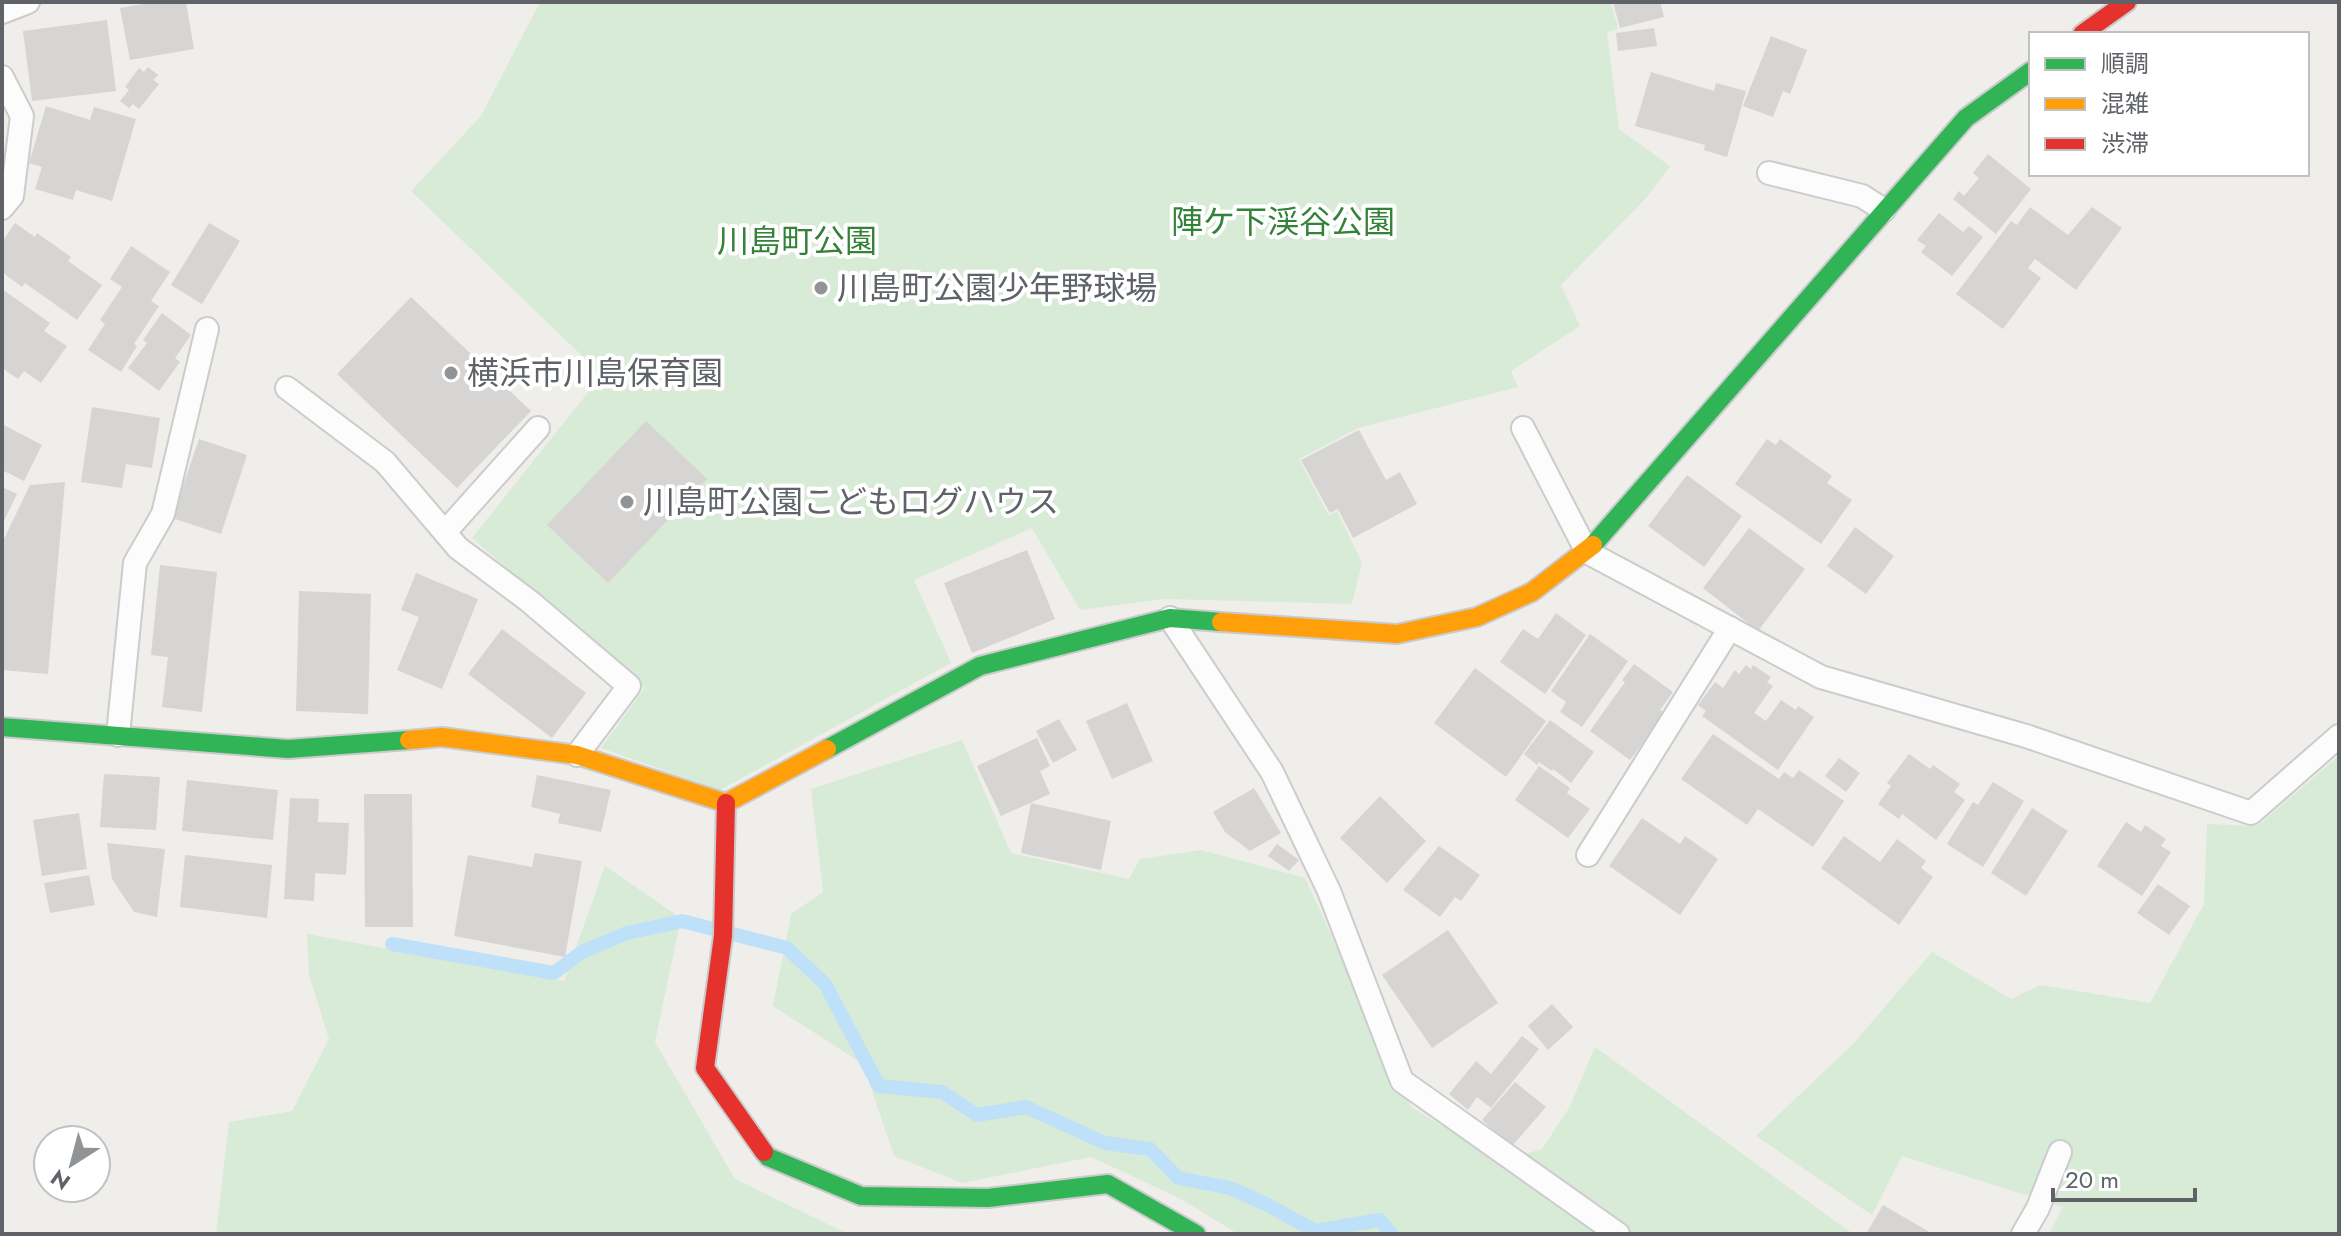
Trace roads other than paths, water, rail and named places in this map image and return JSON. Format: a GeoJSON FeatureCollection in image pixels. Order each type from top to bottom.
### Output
{"type":"FeatureCollection","features":[{"type":"Feature","properties":{"kind":"street"},"geometry":{"type":"LineString","coordinates":[[2085,32],[2127,2]]}},
{"type":"Feature","properties":{"kind":"street"},"geometry":{"type":"LineString","coordinates":[[2,727],[288,749],[442,737],[577,755],[726,803],[980,666],[1170,618],[1397,634],[1477,617],[1532,592],[1587,552],[1966,118],[2029,72]]}},
{"type":"Feature","properties":{"kind":"street"},"geometry":{"type":"LineString","coordinates":[[726,803],[727,862],[716,1012],[705,1068],[768,1157],[861,1196],[988,1198],[1108,1184],[1196,1234]]}},
{"type":"Feature","properties":{"kind":"lane"},"geometry":{"type":"LineString","coordinates":[[2,12],[28,2]]}},
{"type":"Feature","properties":{"kind":"lane"},"geometry":{"type":"LineString","coordinates":[[2,77],[22,116],[12,196],[2,208]]}},
{"type":"Feature","properties":{"kind":"lane"},"geometry":{"type":"LineString","coordinates":[[1769,173],[1862,196],[1884,210]]}},
{"type":"Feature","properties":{"kind":"lane"},"geometry":{"type":"LineString","coordinates":[[118,735],[135,563],[163,514],[207,329]]}},
{"type":"Feature","properties":{"kind":"lane"},"geometry":{"type":"LineString","coordinates":[[287,388],[385,462],[458,548],[529,601],[629,686],[577,755]]}},
{"type":"Feature","properties":{"kind":"lane"},"geometry":{"type":"LineString","coordinates":[[445,532],[538,428]]}},
{"type":"Feature","properties":{"kind":"lane"},"geometry":{"type":"LineString","coordinates":[[1523,428],[1587,552],[1821,677],[2026,736],[2251,813],[2339,736]]}},
{"type":"Feature","properties":{"kind":"lane"},"geometry":{"type":"LineString","coordinates":[[1170,618],[1272,772],[1329,891],[1402,1081],[1618,1234]]}},
{"type":"Feature","properties":{"kind":"lane"},"geometry":{"type":"LineString","coordinates":[[1588,855],[1730,628]]}},
{"type":"Feature","properties":{"kind":"lane"},"geometry":{"type":"LineString","coordinates":[[2023,1234],[2038,1208],[2060,1152]]}},
{"type":"Feature","properties":{"kind":"waterway"},"geometry":{"type":"LineString","coordinates":[[392,944],[554,973],[582,952],[627,933],[682,921],[787,948],[825,984],[879,1086],[942,1092],[977,1115],[1026,1107],[1105,1143],[1150,1149],[1178,1178],[1230,1188],[1315,1231],[1380,1220],[1391,1234]]}},
{"type":"Feature","properties":{"kind":"place","name":"川島町公園少年野球場"},"geometry":{"type":"Point","coordinates":[821,288]}},
{"type":"Feature","properties":{"kind":"place","name":"横浜市川島保育園"},"geometry":{"type":"Point","coordinates":[451,373]}},
{"type":"Feature","properties":{"kind":"place","name":"川島町公園こどもログハウス"},"geometry":{"type":"Point","coordinates":[627,502]}},
{"type":"Feature","properties":{"kind":"park label","name":"陣ケ下渓谷公園"},"geometry":{"type":"Point","coordinates":[1283,222]}},
{"type":"Feature","properties":{"kind":"park label","name":"川島町公園"},"geometry":{"type":"Point","coordinates":[797,241]}}]}
